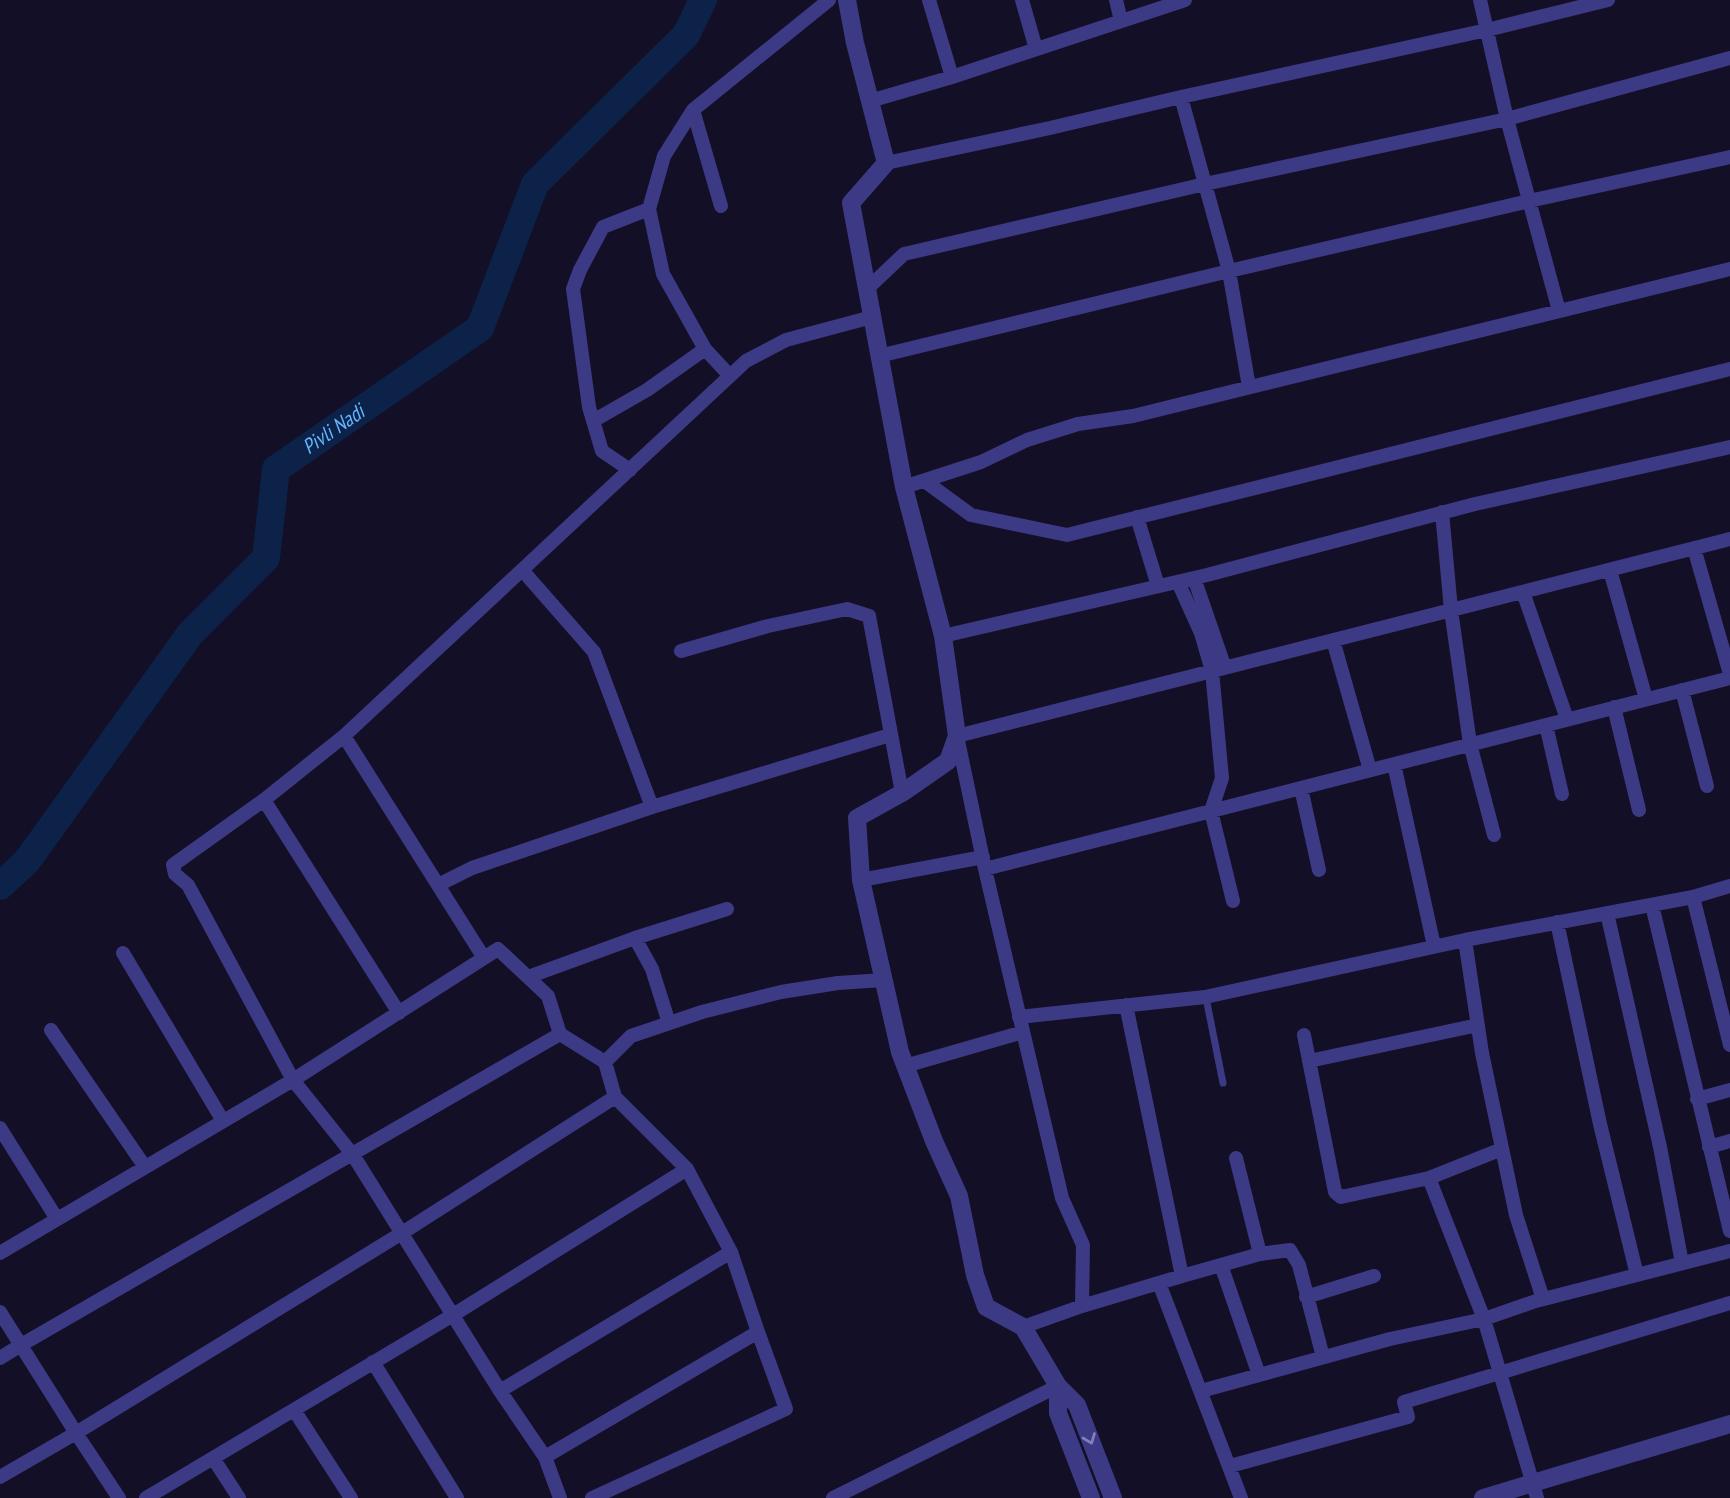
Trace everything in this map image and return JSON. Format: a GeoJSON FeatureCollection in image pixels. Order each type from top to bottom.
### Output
{"type":"FeatureCollection","features":[{"type":"Feature","properties":{"kind":"street"},"geometry":{"type":"LineString","coordinates":[[730,376],[705,349],[663,274],[649,209],[664,156],[693,110],[829,0]]}},
{"type":"Feature","properties":{"kind":"street"},"geometry":{"type":"LineString","coordinates":[[847,0],[886,163]]}},
{"type":"Feature","properties":{"kind":"street"},"geometry":{"type":"LineString","coordinates":[[929,0],[951,77]]}},
{"type":"Feature","properties":{"kind":"street"},"geometry":{"type":"LineString","coordinates":[[1022,0],[1036,49]]}},
{"type":"Feature","properties":{"kind":"street"},"geometry":{"type":"LineString","coordinates":[[1116,0],[1121,21]]}},
{"type":"Feature","properties":{"kind":"street"},"geometry":{"type":"LineString","coordinates":[[870,101],[1185,0]]}},
{"type":"Feature","properties":{"kind":"street"},"geometry":{"type":"LineString","coordinates":[[1480,0],[1507,119],[1559,311]]}},
{"type":"Feature","properties":{"kind":"street"},"geometry":{"type":"LineString","coordinates":[[1082,1306],[1083,1245],[1062,1198],[984,863],[957,736],[943,636],[904,487],[851,203],[886,163],[1487,30],[1608,0]]}},
{"type":"Feature","properties":{"kind":"street"},"geometry":{"type":"LineString","coordinates":[[867,289],[904,254],[1205,184],[1507,119],[1730,58]]}},
{"type":"Feature","properties":{"kind":"street"},"geometry":{"type":"LineString","coordinates":[[1181,97],[1229,271],[1249,387]]}},
{"type":"Feature","properties":{"kind":"street"},"geometry":{"type":"LineString","coordinates":[[693,110],[721,206]]}},
{"type":"Feature","properties":{"kind":"street"},"geometry":{"type":"LineString","coordinates":[[879,356],[1229,271],[1730,156]]}},
{"type":"Feature","properties":{"kind":"street"},"geometry":{"type":"LineString","coordinates":[[630,470],[602,451],[589,407],[573,289],[603,227],[649,209]]}},
{"type":"Feature","properties":{"kind":"street"},"geometry":{"type":"LineString","coordinates":[[904,487],[981,462],[1027,440],[1078,425],[1133,416],[1730,269]]}},
{"type":"Feature","properties":{"kind":"street"},"geometry":{"type":"LineString","coordinates":[[560,1498],[545,1457],[500,1391],[353,1155],[293,1080],[188,885],[175,874],[173,865],[264,800],[344,736],[747,361],[786,340],[872,317]]}},
{"type":"Feature","properties":{"kind":"street"},"geometry":{"type":"LineString","coordinates":[[593,421],[647,390],[705,349]]}},
{"type":"Feature","properties":{"kind":"street"},"geometry":{"type":"LineString","coordinates":[[926,482],[971,514],[1067,535],[1730,369]]}},
{"type":"Feature","properties":{"kind":"street"},"geometry":{"type":"LineString","coordinates":[[943,636],[1178,582],[1443,512],[1730,447]]}},
{"type":"Feature","properties":{"kind":"street"},"geometry":{"type":"LineString","coordinates":[[1443,512],[1451,610],[1470,744],[1494,835]]}},
{"type":"Feature","properties":{"kind":"street"},"geometry":{"type":"LineString","coordinates":[[1137,517],[1158,586]]}},
{"type":"Feature","properties":{"kind":"street"},"geometry":{"type":"LineString","coordinates":[[957,736],[1730,539]]}},
{"type":"Feature","properties":{"kind":"street"},"geometry":{"type":"LineString","coordinates":[[860,880],[984,863],[1211,811],[1730,676],[1694,548]]}},
{"type":"Feature","properties":{"kind":"street"},"geometry":{"type":"LineString","coordinates":[[1609,570],[1646,699]]}},
{"type":"Feature","properties":{"kind":"street"},"geometry":{"type":"LineString","coordinates":[[523,571],[594,652],[652,807]]}},
{"type":"Feature","properties":{"kind":"street"},"geometry":{"type":"LineString","coordinates":[[1194,578],[1219,669],[1222,778],[1211,811],[1233,901]]}},
{"type":"Feature","properties":{"kind":"street"},"geometry":{"type":"LineString","coordinates":[[1178,582],[1219,669]]}},
{"type":"Feature","properties":{"kind":"street"},"geometry":{"type":"LineString","coordinates":[[1524,592],[1567,719]]}},
{"type":"Feature","properties":{"kind":"street"},"geometry":{"type":"LineString","coordinates":[[681,651],[768,626],[847,609],[869,616],[902,793]]}},
{"type":"Feature","properties":{"kind":"street"},"geometry":{"type":"LineString","coordinates":[[1333,640],[1370,770]]}},
{"type":"Feature","properties":{"kind":"street"},"geometry":{"type":"LineString","coordinates":[[1682,690],[1707,786]]}},
{"type":"Feature","properties":{"kind":"street"},"geometry":{"type":"LineString","coordinates":[[1614,707],[1639,810]]}},
{"type":"Feature","properties":{"kind":"street"},"geometry":{"type":"LineString","coordinates":[[1546,725],[1562,794]]}},
{"type":"Feature","properties":{"kind":"street"},"geometry":{"type":"LineString","coordinates":[[438,885],[472,868],[652,807],[890,735]]}},
{"type":"Feature","properties":{"kind":"street"},"geometry":{"type":"LineString","coordinates":[[344,736],[484,958]]}},
{"type":"Feature","properties":{"kind":"street"},"geometry":{"type":"LineString","coordinates":[[957,736],[948,761],[902,793],[857,818],[860,880],[900,1052],[934,1141],[959,1196],[975,1275],[986,1307],[1023,1327],[1058,1386],[1077,1405],[1113,1498]]}},
{"type":"Feature","properties":{"kind":"street"},"geometry":{"type":"LineString","coordinates":[[1394,764],[1434,946]]}},
{"type":"Feature","properties":{"kind":"street"},"geometry":{"type":"LineString","coordinates":[[1301,788],[1319,870]]}},
{"type":"Feature","properties":{"kind":"street"},"geometry":{"type":"LineString","coordinates":[[264,800],[399,1013]]}},
{"type":"Feature","properties":{"kind":"street"},"geometry":{"type":"LineString","coordinates":[[1019,1017],[1205,997],[1434,946],[1693,897],[1730,886]]}},
{"type":"Feature","properties":{"kind":"street"},"geometry":{"type":"LineString","coordinates":[[1693,897],[1730,1045]]}},
{"type":"Feature","properties":{"kind":"street"},"geometry":{"type":"LineString","coordinates":[[1651,905],[1709,1147],[1726,1194],[1730,1231]]}},
{"type":"Feature","properties":{"kind":"street"},"geometry":{"type":"LineString","coordinates":[[528,977],[635,938],[727,909]]}},
{"type":"Feature","properties":{"kind":"street"},"geometry":{"type":"LineString","coordinates":[[1607,913],[1660,1147],[1682,1263]]}},
{"type":"Feature","properties":{"kind":"street"},"geometry":{"type":"LineString","coordinates":[[1558,922],[1600,1124],[1637,1275]]}},
{"type":"Feature","properties":{"kind":"street"},"geometry":{"type":"LineString","coordinates":[[635,938],[652,969],[669,1023]]}},
{"type":"Feature","properties":{"kind":"street"},"geometry":{"type":"LineString","coordinates":[[1465,940],[1478,1025],[1516,1215],[1543,1299]]}},
{"type":"Feature","properties":{"kind":"street"},"geometry":{"type":"LineString","coordinates":[[0,1253],[293,1080],[498,949],[548,996],[561,1034],[605,1062],[615,1097],[687,1169],[731,1252],[786,1409],[592,1498]]}},
{"type":"Feature","properties":{"kind":"street"},"geometry":{"type":"LineString","coordinates":[[123,953],[223,1121]]}},
{"type":"Feature","properties":{"kind":"street"},"geometry":{"type":"LineString","coordinates":[[605,1062],[631,1035],[669,1023],[781,992],[838,983],[884,981]]}},
{"type":"Feature","properties":{"kind":"street"},"geometry":{"type":"LineString","coordinates":[[1126,1005],[1182,1276]]}},
{"type":"Feature","properties":{"kind":"street"},"geometry":{"type":"LineString","coordinates":[[1309,1061],[1478,1025]]}},
{"type":"Feature","properties":{"kind":"street"},"geometry":{"type":"LineString","coordinates":[[51,1030],[145,1167]]}},
{"type":"Feature","properties":{"kind":"street"},"geometry":{"type":"LineString","coordinates":[[905,1066],[1023,1032]]}},
{"type":"Feature","properties":{"kind":"street"},"geometry":{"type":"LineString","coordinates":[[0,1359],[561,1034]]}},
{"type":"Feature","properties":{"kind":"street"},"geometry":{"type":"LineString","coordinates":[[1304,1035],[1335,1192],[1341,1197],[1429,1178],[1502,1149]]}},
{"type":"Feature","properties":{"kind":"street"},"geometry":{"type":"LineString","coordinates":[[1697,1099],[1730,1090]]}},
{"type":"Feature","properties":{"kind":"street"},"geometry":{"type":"LineString","coordinates":[[0,1477],[402,1233],[615,1097]]}},
{"type":"Feature","properties":{"kind":"street"},"geometry":{"type":"LineString","coordinates":[[0,1128],[57,1219]]}},
{"type":"Feature","properties":{"kind":"street"},"geometry":{"type":"LineString","coordinates":[[1709,1147],[1730,1141]]}},
{"type":"Feature","properties":{"kind":"street"},"geometry":{"type":"LineString","coordinates":[[1236,1158],[1260,1254]]}},
{"type":"Feature","properties":{"kind":"street"},"geometry":{"type":"LineString","coordinates":[[146,1498],[453,1315],[687,1169]]}},
{"type":"Feature","properties":{"kind":"street"},"geometry":{"type":"LineString","coordinates":[[1429,1178],[1484,1319],[1535,1490]]}},
{"type":"Feature","properties":{"kind":"street"},"geometry":{"type":"LineString","coordinates":[[1023,1327],[1182,1276],[1260,1254],[1290,1250],[1299,1265],[1323,1357]]}},
{"type":"Feature","properties":{"kind":"street"},"geometry":{"type":"LineString","coordinates":[[1201,1391],[1390,1339],[1484,1319],[1543,1299],[1730,1251]]}},
{"type":"Feature","properties":{"kind":"street"},"geometry":{"type":"LineString","coordinates":[[500,1391],[731,1252]]}},
{"type":"Feature","properties":{"kind":"street"},"geometry":{"type":"LineString","coordinates":[[1221,1265],[1259,1375]]}},
{"type":"Feature","properties":{"kind":"street"},"geometry":{"type":"LineString","coordinates":[[1306,1297],[1374,1276]]}},
{"type":"Feature","properties":{"kind":"street"},"geometry":{"type":"LineString","coordinates":[[1159,1283],[1241,1498]]}},
{"type":"Feature","properties":{"kind":"street"},"geometry":{"type":"LineString","coordinates":[[1230,1466],[1408,1417],[1404,1402],[1730,1303]]}},
{"type":"Feature","properties":{"kind":"street"},"geometry":{"type":"LineString","coordinates":[[0,1312],[120,1498]]}},
{"type":"Feature","properties":{"kind":"street"},"geometry":{"type":"LineString","coordinates":[[545,1457],[758,1332]]}},
{"type":"Feature","properties":{"kind":"street"},"geometry":{"type":"LineString","coordinates":[[373,1362],[457,1498]]}},
{"type":"Feature","properties":{"kind":"street"},"geometry":{"type":"LineString","coordinates":[[833,1498],[1058,1386]]}},
{"type":"Feature","properties":{"kind":"street"},"geometry":{"type":"LineString","coordinates":[[1058,1386],[1058,1413],[1091,1498]]}},
{"type":"Feature","properties":{"kind":"street"},"geometry":{"type":"LineString","coordinates":[[294,1410],[351,1498]]}},
{"type":"Feature","properties":{"kind":"street"},"geometry":{"type":"LineString","coordinates":[[1483,1498],[1535,1490],[1730,1424]]}},
{"type":"Feature","properties":{"kind":"street"},"geometry":{"type":"LineString","coordinates":[[214,1458],[239,1498]]}},
{"type":"Feature","properties":{"kind":"lane"},"geometry":{"type":"LineString","coordinates":[[1205,997],[1223,1083]]}},
{"type":"Feature","properties":{"kind":"waterway","name":"Pivli Nadi"},"geometry":{"type":"LineString","coordinates":[[0,886],[27,861],[190,634],[266,558],[276,469],[480,328],[535,184],[686,35],[703,0]]}}]}
